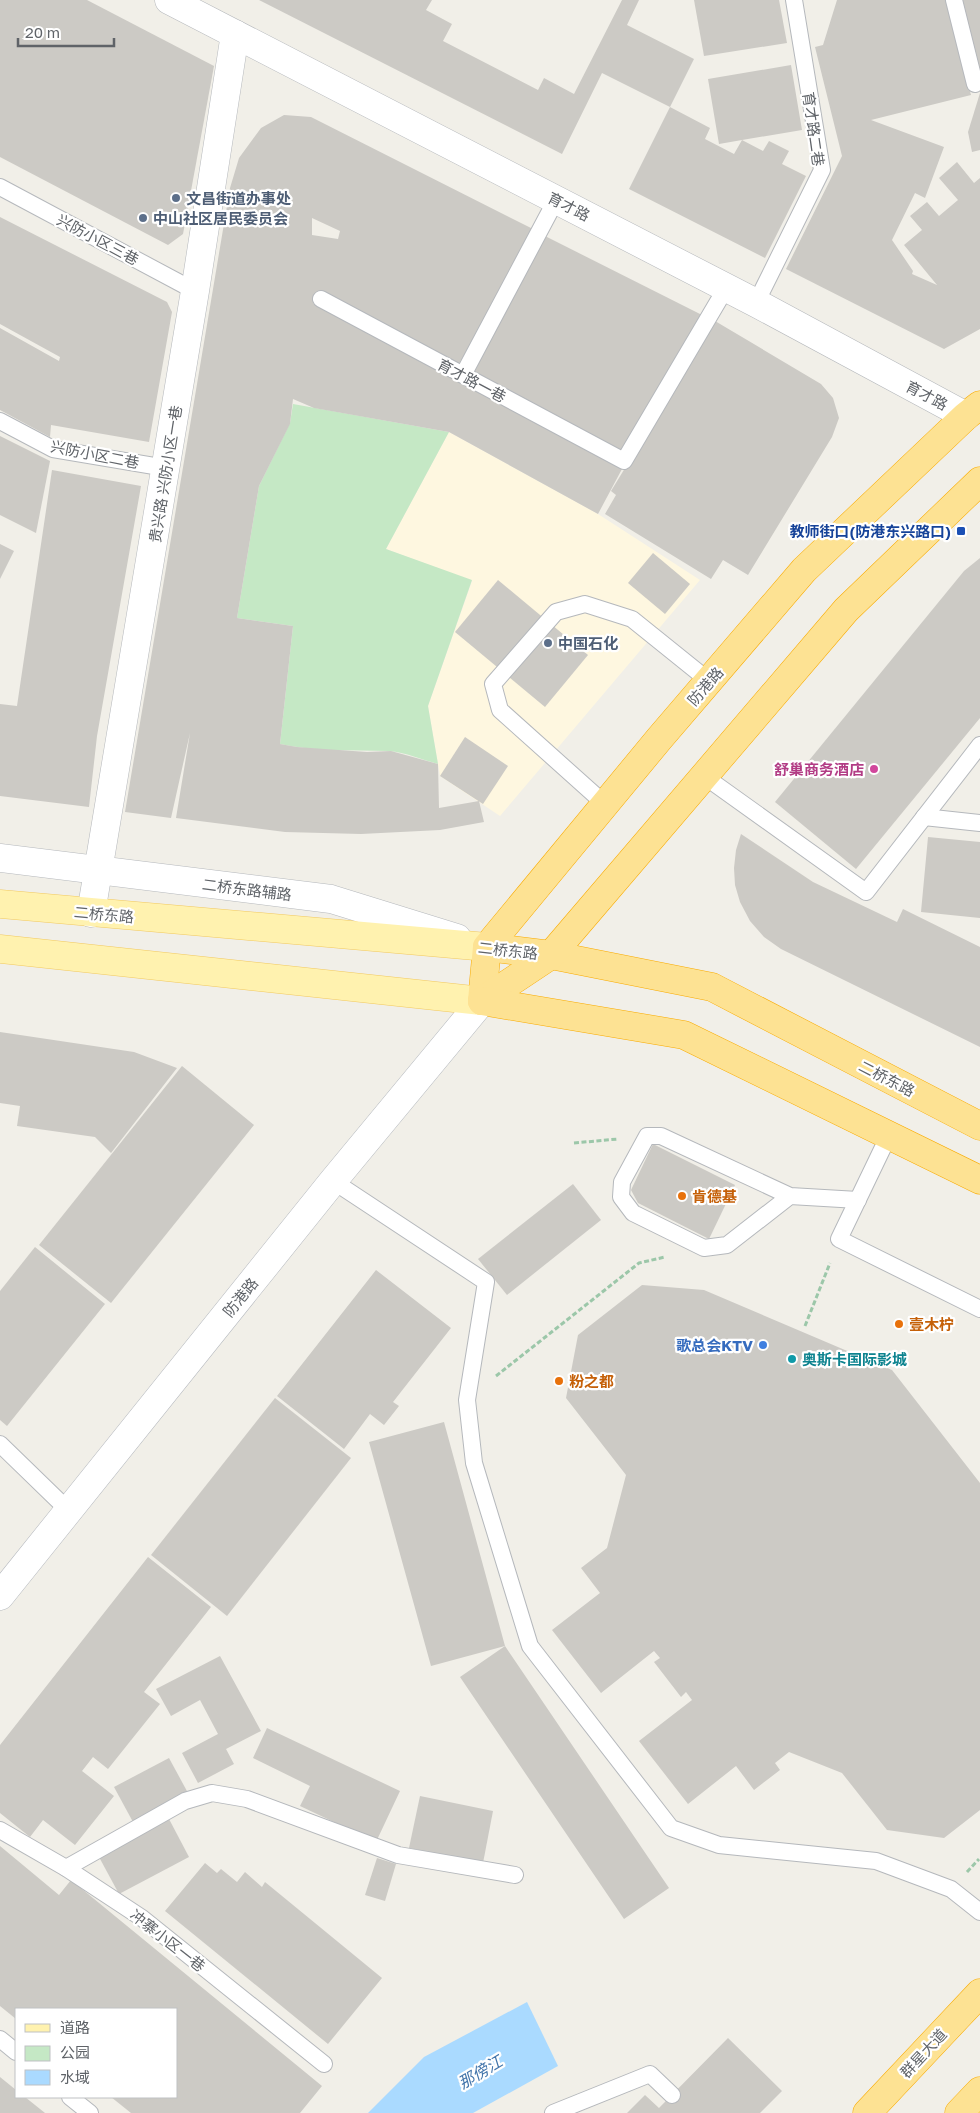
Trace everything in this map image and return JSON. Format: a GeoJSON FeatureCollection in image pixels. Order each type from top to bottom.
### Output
{"type":"FeatureCollection","features":[{"type":"Feature","properties":{"kind":"highway","name":"防港路"},"geometry":{"type":"LineString","coordinates":[[487,948],[804,570],[973,411]]}},
{"type":"Feature","properties":{"kind":"highway","name":"防港路"},"geometry":{"type":"LineString","coordinates":[[482,1001],[551,955],[846,610],[980,481]]}},
{"type":"Feature","properties":{"kind":"highway","name":"二桥东路"},"geometry":{"type":"LineString","coordinates":[[487,948],[551,955],[712,987],[980,1126]]}},
{"type":"Feature","properties":{"kind":"highway"},"geometry":{"type":"LineString","coordinates":[[487,948],[482,1001],[684,1035],[980,1180]]}},
{"type":"Feature","properties":{"kind":"highway","name":"群星大道"},"geometry":{"type":"LineString","coordinates":[[867,2113],[980,1993]]}},
{"type":"Feature","properties":{"kind":"highway"},"geometry":{"type":"LineString","coordinates":[[959,2113],[980,2091]]}},
{"type":"Feature","properties":{"kind":"main road","name":"二桥东路"},"geometry":{"type":"LineString","coordinates":[[0,904],[487,948]]}},
{"type":"Feature","properties":{"kind":"main road"},"geometry":{"type":"LineString","coordinates":[[0,949],[482,1001]]}},
{"type":"Feature","properties":{"kind":"street","name":"育才路"},"geometry":{"type":"LineString","coordinates":[[170,0],[726,288],[973,411]]}},
{"type":"Feature","properties":{"kind":"street","name":"贵兴路 兴防小区一巷"},"geometry":{"type":"LineString","coordinates":[[91,913],[195,291],[235,34]]}},
{"type":"Feature","properties":{"kind":"street","name":"二桥东路辅路"},"geometry":{"type":"LineString","coordinates":[[0,858],[331,899],[487,948]]}},
{"type":"Feature","properties":{"kind":"street","name":"防港路"},"geometry":{"type":"LineString","coordinates":[[0,1596],[333,1181],[482,1001]]}},
{"type":"Feature","properties":{"kind":"lane","name":"育才路二巷"},"geometry":{"type":"LineString","coordinates":[[756,303],[822,170],[794,0]]}},
{"type":"Feature","properties":{"kind":"lane"},"geometry":{"type":"LineString","coordinates":[[954,0],[976,84]]}},
{"type":"Feature","properties":{"kind":"lane","name":"兴防小区三巷"},"geometry":{"type":"LineString","coordinates":[[0,186],[195,291]]}},
{"type":"Feature","properties":{"kind":"lane"},"geometry":{"type":"LineString","coordinates":[[463,375],[556,200]]}},
{"type":"Feature","properties":{"kind":"lane","name":"育才路一巷"},"geometry":{"type":"LineString","coordinates":[[321,299],[624,461],[726,288]]}},
{"type":"Feature","properties":{"kind":"lane","name":"兴防小区二巷"},"geometry":{"type":"LineString","coordinates":[[0,421],[53,449],[166,468]]}},
{"type":"Feature","properties":{"kind":"lane"},"geometry":{"type":"LineString","coordinates":[[606,805],[500,710],[493,684],[556,612],[585,604],[632,619],[709,681]]}},
{"type":"Feature","properties":{"kind":"lane"},"geometry":{"type":"LineString","coordinates":[[704,776],[866,892],[980,745]]}},
{"type":"Feature","properties":{"kind":"lane"},"geometry":{"type":"LineString","coordinates":[[924,817],[980,823]]}},
{"type":"Feature","properties":{"kind":"lane"},"geometry":{"type":"LineString","coordinates":[[889,1135],[839,1239],[980,1309]]}},
{"type":"Feature","properties":{"kind":"lane"},"geometry":{"type":"LineString","coordinates":[[790,1196],[727,1244],[704,1248],[633,1213],[622,1197],[622,1182],[647,1136],[661,1136],[790,1196],[858,1200]]}},
{"type":"Feature","properties":{"kind":"lane"},"geometry":{"type":"LineString","coordinates":[[333,1181],[486,1282],[467,1400],[474,1463],[530,1646],[671,1828],[719,1845],[876,1861],[951,1889],[980,1912]]}},
{"type":"Feature","properties":{"kind":"lane"},"geometry":{"type":"LineString","coordinates":[[0,1444],[68,1510]]}},
{"type":"Feature","properties":{"kind":"lane"},"geometry":{"type":"LineString","coordinates":[[66,1868],[186,1801],[212,1794],[247,1800],[398,1855],[515,1875]]}},
{"type":"Feature","properties":{"kind":"lane","name":"冲寨小区一巷"},"geometry":{"type":"LineString","coordinates":[[0,1830],[66,1868],[142,1918],[324,2064]]}},
{"type":"Feature","properties":{"kind":"lane"},"geometry":{"type":"LineString","coordinates":[[0,2039],[15,2051]]}},
{"type":"Feature","properties":{"kind":"lane"},"geometry":{"type":"LineString","coordinates":[[553,2113],[650,2074],[672,2095]]}},
{"type":"Feature","properties":{"kind":"lane"},"geometry":{"type":"LineString","coordinates":[[71,2098],[90,2113]]}},
{"type":"Feature","properties":{"kind":"path"},"geometry":{"type":"LineString","coordinates":[[574,1143],[647,1136]]}},
{"type":"Feature","properties":{"kind":"path"},"geometry":{"type":"LineString","coordinates":[[805,1326],[839,1239]]}},
{"type":"Feature","properties":{"kind":"path"},"geometry":{"type":"LineString","coordinates":[[467,1400],[639,1263],[704,1248]]}},
{"type":"Feature","properties":{"kind":"shaded area","name":"中国石化"},"geometry":{"type":"Polygon","coordinates":[[[449,432],[598,514],[700,580],[500,816],[440,776],[428,706],[472,581],[386,549],[449,432]]]}},
{"type":"Feature","properties":{"kind":"green space"},"geometry":{"type":"Polygon","coordinates":[[[293,404],[449,432],[386,549],[472,580],[428,706],[438,764],[408,754],[389,751],[321,749],[280,744],[293,626],[237,618],[259,486],[290,423],[293,404]]]}},
{"type":"Feature","properties":{"kind":"water","name":"那傍江"},"geometry":{"type":"Polygon","coordinates":[[[527,2002],[558,2066],[473,2113],[368,2113],[424,2057],[527,2002]]]}},
{"type":"Feature","properties":{"kind":"building"},"geometry":{"type":"Polygon","coordinates":[[[0,0],[87,0],[214,66],[183,234],[168,245],[0,157],[0,0]]]}},
{"type":"Feature","properties":{"kind":"building"},"geometry":{"type":"Polygon","coordinates":[[[259,0],[432,0],[426,10],[452,24],[443,41],[538,90],[544,78],[574,94],[622,0],[639,0],[627,25],[694,59],[670,107],[602,73],[562,154],[259,0]]]}},
{"type":"Feature","properties":{"kind":"building"},"geometry":{"type":"Polygon","coordinates":[[[694,0],[779,0],[787,43],[704,56],[694,0]]]}},
{"type":"Feature","properties":{"kind":"building"},"geometry":{"type":"Polygon","coordinates":[[[837,0],[946,0],[971,95],[871,120],[944,147],[925,198],[915,193],[892,240],[913,271],[912,274],[937,285],[904,245],[922,230],[910,216],[927,202],[939,216],[958,200],[939,178],[957,162],[974,183],[980,178],[980,329],[944,349],[786,269],[842,156],[815,47],[823,45],[837,0]]]}},
{"type":"Feature","properties":{"kind":"building"},"geometry":{"type":"Polygon","coordinates":[[[961,0],[980,0],[980,71],[961,0]]]}},
{"type":"Feature","properties":{"kind":"building"},"geometry":{"type":"Polygon","coordinates":[[[791,65],[802,130],[719,144],[708,79],[791,65]]]}},
{"type":"Feature","properties":{"kind":"building"},"geometry":{"type":"Polygon","coordinates":[[[980,93],[980,150],[972,152],[968,132],[980,93]]]}},
{"type":"Feature","properties":{"kind":"building"},"geometry":{"type":"Polygon","coordinates":[[[670,107],[710,128],[705,139],[734,154],[742,140],[763,151],[769,141],[789,151],[782,164],[806,176],[765,258],[629,189],[670,107]]]}},
{"type":"Feature","properties":{"kind":"building"},"geometry":{"type":"Polygon","coordinates":[[[284,115],[311,117],[535,230],[494,308],[458,365],[319,291],[313,303],[473,387],[622,469],[598,514],[449,432],[314,408],[293,399],[290,424],[259,486],[237,618],[293,626],[280,744],[367,752],[391,751],[438,764],[439,808],[479,801],[484,822],[440,830],[361,834],[285,832],[176,818],[190,733],[171,818],[125,812],[230,188],[239,158],[261,128],[284,115]],[[312,218],[312,235],[338,239],[340,231],[312,218]]]}},
{"type":"Feature","properties":{"kind":"building"},"geometry":{"type":"Polygon","coordinates":[[[0,217],[167,302],[172,312],[149,442],[51,425],[50,437],[0,410],[0,328],[59,361],[60,357],[0,324],[0,217]]]}},
{"type":"Feature","properties":{"kind":"building"},"geometry":{"type":"Polygon","coordinates":[[[543,235],[702,315],[625,455],[472,372],[543,235]]]}},
{"type":"Feature","properties":{"kind":"building"},"geometry":{"type":"Polygon","coordinates":[[[715,321],[821,384],[833,398],[839,418],[832,437],[748,575],[723,560],[711,579],[605,514],[616,495],[611,491],[715,321]]]}},
{"type":"Feature","properties":{"kind":"building"},"geometry":{"type":"Polygon","coordinates":[[[0,436],[50,461],[36,533],[0,515],[0,436]]]}},
{"type":"Feature","properties":{"kind":"building"},"geometry":{"type":"Polygon","coordinates":[[[52,470],[141,486],[97,736],[89,807],[0,796],[0,704],[17,706],[52,470]]]}},
{"type":"Feature","properties":{"kind":"building"},"geometry":{"type":"Polygon","coordinates":[[[0,544],[14,551],[0,579],[0,544]]]}},
{"type":"Feature","properties":{"kind":"building"},"geometry":{"type":"Polygon","coordinates":[[[653,553],[690,584],[665,614],[628,583],[653,553]]]}},
{"type":"Feature","properties":{"kind":"building"},"geometry":{"type":"Polygon","coordinates":[[[980,558],[980,718],[856,869],[775,802],[964,571],[980,558]]]}},
{"type":"Feature","properties":{"kind":"building"},"geometry":{"type":"Polygon","coordinates":[[[498,580],[588,655],[545,707],[455,632],[498,580]]]}},
{"type":"Feature","properties":{"kind":"building"},"geometry":{"type":"Polygon","coordinates":[[[465,737],[508,766],[483,804],[440,776],[465,737]]]}},
{"type":"Feature","properties":{"kind":"building"},"geometry":{"type":"Polygon","coordinates":[[[741,834],[813,882],[897,922],[903,909],[980,947],[980,1047],[781,949],[764,937],[750,921],[740,902],[735,885],[736,850],[741,834]]]}},
{"type":"Feature","properties":{"kind":"building"},"geometry":{"type":"Polygon","coordinates":[[[928,837],[980,842],[980,918],[921,912],[928,837]]]}},
{"type":"Feature","properties":{"kind":"building"},"geometry":{"type":"Polygon","coordinates":[[[0,1032],[134,1052],[177,1068],[111,1153],[95,1137],[17,1126],[20,1106],[0,1103],[0,1032]]]}},
{"type":"Feature","properties":{"kind":"building"},"geometry":{"type":"Polygon","coordinates":[[[182,1066],[254,1125],[111,1303],[39,1245],[182,1066]]]}},
{"type":"Feature","properties":{"kind":"building","name":"肯德基"},"geometry":{"type":"Polygon","coordinates":[[[653,1144],[735,1185],[709,1239],[638,1203],[631,1190],[653,1144]]]}},
{"type":"Feature","properties":{"kind":"building"},"geometry":{"type":"Polygon","coordinates":[[[573,1184],[601,1220],[507,1295],[478,1259],[573,1184]]]}},
{"type":"Feature","properties":{"kind":"building"},"geometry":{"type":"Polygon","coordinates":[[[35,1247],[105,1304],[7,1426],[0,1420],[0,1291],[35,1247]]]}},
{"type":"Feature","properties":{"kind":"building"},"geometry":{"type":"Polygon","coordinates":[[[376,1270],[451,1328],[393,1402],[399,1406],[384,1425],[370,1414],[344,1449],[277,1396],[376,1270]]]}},
{"type":"Feature","properties":{"kind":"building"},"geometry":{"type":"Polygon","coordinates":[[[642,1285],[704,1290],[892,1370],[980,1483],[980,1810],[944,1838],[887,1830],[842,1773],[789,1752],[775,1763],[780,1770],[754,1790],[736,1766],[688,1804],[639,1741],[692,1700],[686,1692],[681,1697],[654,1662],[660,1658],[654,1651],[601,1693],[552,1630],[600,1593],[581,1568],[607,1548],[626,1475],[566,1398],[578,1335],[642,1285]]]}},
{"type":"Feature","properties":{"kind":"building"},"geometry":{"type":"Polygon","coordinates":[[[275,1398],[351,1458],[227,1616],[151,1555],[275,1398]]]}},
{"type":"Feature","properties":{"kind":"building"},"geometry":{"type":"Polygon","coordinates":[[[444,1422],[505,1646],[431,1666],[369,1442],[444,1422]]]}},
{"type":"Feature","properties":{"kind":"building"},"geometry":{"type":"Polygon","coordinates":[[[148,1557],[211,1607],[144,1692],[160,1704],[108,1769],[93,1757],[82,1771],[114,1796],[75,1845],[43,1820],[30,1837],[0,1813],[0,1745],[148,1557]]]}},
{"type":"Feature","properties":{"kind":"building"},"geometry":{"type":"Polygon","coordinates":[[[505,1646],[669,1888],[624,1919],[460,1677],[505,1646]]]}},
{"type":"Feature","properties":{"kind":"building"},"geometry":{"type":"Polygon","coordinates":[[[220,1656],[261,1731],[226,1749],[234,1764],[198,1783],[182,1753],[218,1734],[200,1700],[171,1716],[156,1689],[220,1656]]]}},
{"type":"Feature","properties":{"kind":"building"},"geometry":{"type":"Polygon","coordinates":[[[267,1728],[400,1791],[376,1842],[300,1806],[310,1786],[253,1758],[267,1728]]]}},
{"type":"Feature","properties":{"kind":"building"},"geometry":{"type":"Polygon","coordinates":[[[169,1758],[188,1793],[133,1822],[114,1787],[169,1758]]]}},
{"type":"Feature","properties":{"kind":"building"},"geometry":{"type":"Polygon","coordinates":[[[420,1796],[493,1811],[483,1863],[409,1848],[420,1796]]]}},
{"type":"Feature","properties":{"kind":"building"},"geometry":{"type":"Polygon","coordinates":[[[169,1819],[189,1857],[119,1894],[99,1857],[169,1819]]]}},
{"type":"Feature","properties":{"kind":"building"},"geometry":{"type":"Polygon","coordinates":[[[0,1846],[59,1895],[71,1880],[322,2086],[300,2113],[131,2113],[112,2098],[178,2098],[178,2008],[15,2008],[15,2018],[0,2006],[0,1846]]]}},
{"type":"Feature","properties":{"kind":"building"},"geometry":{"type":"Polygon","coordinates":[[[377,1858],[396,1864],[385,1901],[365,1895],[377,1858]]]}},
{"type":"Feature","properties":{"kind":"building"},"geometry":{"type":"Polygon","coordinates":[[[205,1863],[217,1873],[221,1869],[237,1882],[245,1872],[262,1887],[265,1882],[382,1978],[328,2044],[165,1911],[205,1863]]]}},
{"type":"Feature","properties":{"kind":"building"},"geometry":{"type":"Polygon","coordinates":[[[728,2038],[782,2091],[760,2113],[627,2113],[645,2095],[659,2108],[728,2038]]]}},
{"type":"Feature","properties":{"kind":"building"},"geometry":{"type":"Polygon","coordinates":[[[0,2077],[15,2089],[15,2098],[26,2098],[45,2113],[0,2113],[0,2077]]]}},
{"type":"Feature","properties":{"kind":"place","name":"文昌街道办事处"},"geometry":{"type":"Point","coordinates":[176,198]}},
{"type":"Feature","properties":{"kind":"place","name":"中山社区居民委员会"},"geometry":{"type":"Point","coordinates":[143,218]}},
{"type":"Feature","properties":{"kind":"place","name":"教师街口(防港东兴路口)"},"geometry":{"type":"Point","coordinates":[961,531]}},
{"type":"Feature","properties":{"kind":"place","name":"中国石化"},"geometry":{"type":"Point","coordinates":[548,643]}},
{"type":"Feature","properties":{"kind":"place","name":"舒巢商务酒店"},"geometry":{"type":"Point","coordinates":[874,769]}},
{"type":"Feature","properties":{"kind":"place","name":"肯德基"},"geometry":{"type":"Point","coordinates":[682,1196]}},
{"type":"Feature","properties":{"kind":"place","name":"壹木柠"},"geometry":{"type":"Point","coordinates":[899,1324]}},
{"type":"Feature","properties":{"kind":"place","name":"歌总会KTV"},"geometry":{"type":"Point","coordinates":[763,1345]}},
{"type":"Feature","properties":{"kind":"place","name":"奥斯卡国际影城"},"geometry":{"type":"Point","coordinates":[792,1359]}},
{"type":"Feature","properties":{"kind":"place","name":"粉之都"},"geometry":{"type":"Point","coordinates":[559,1381]}}]}
